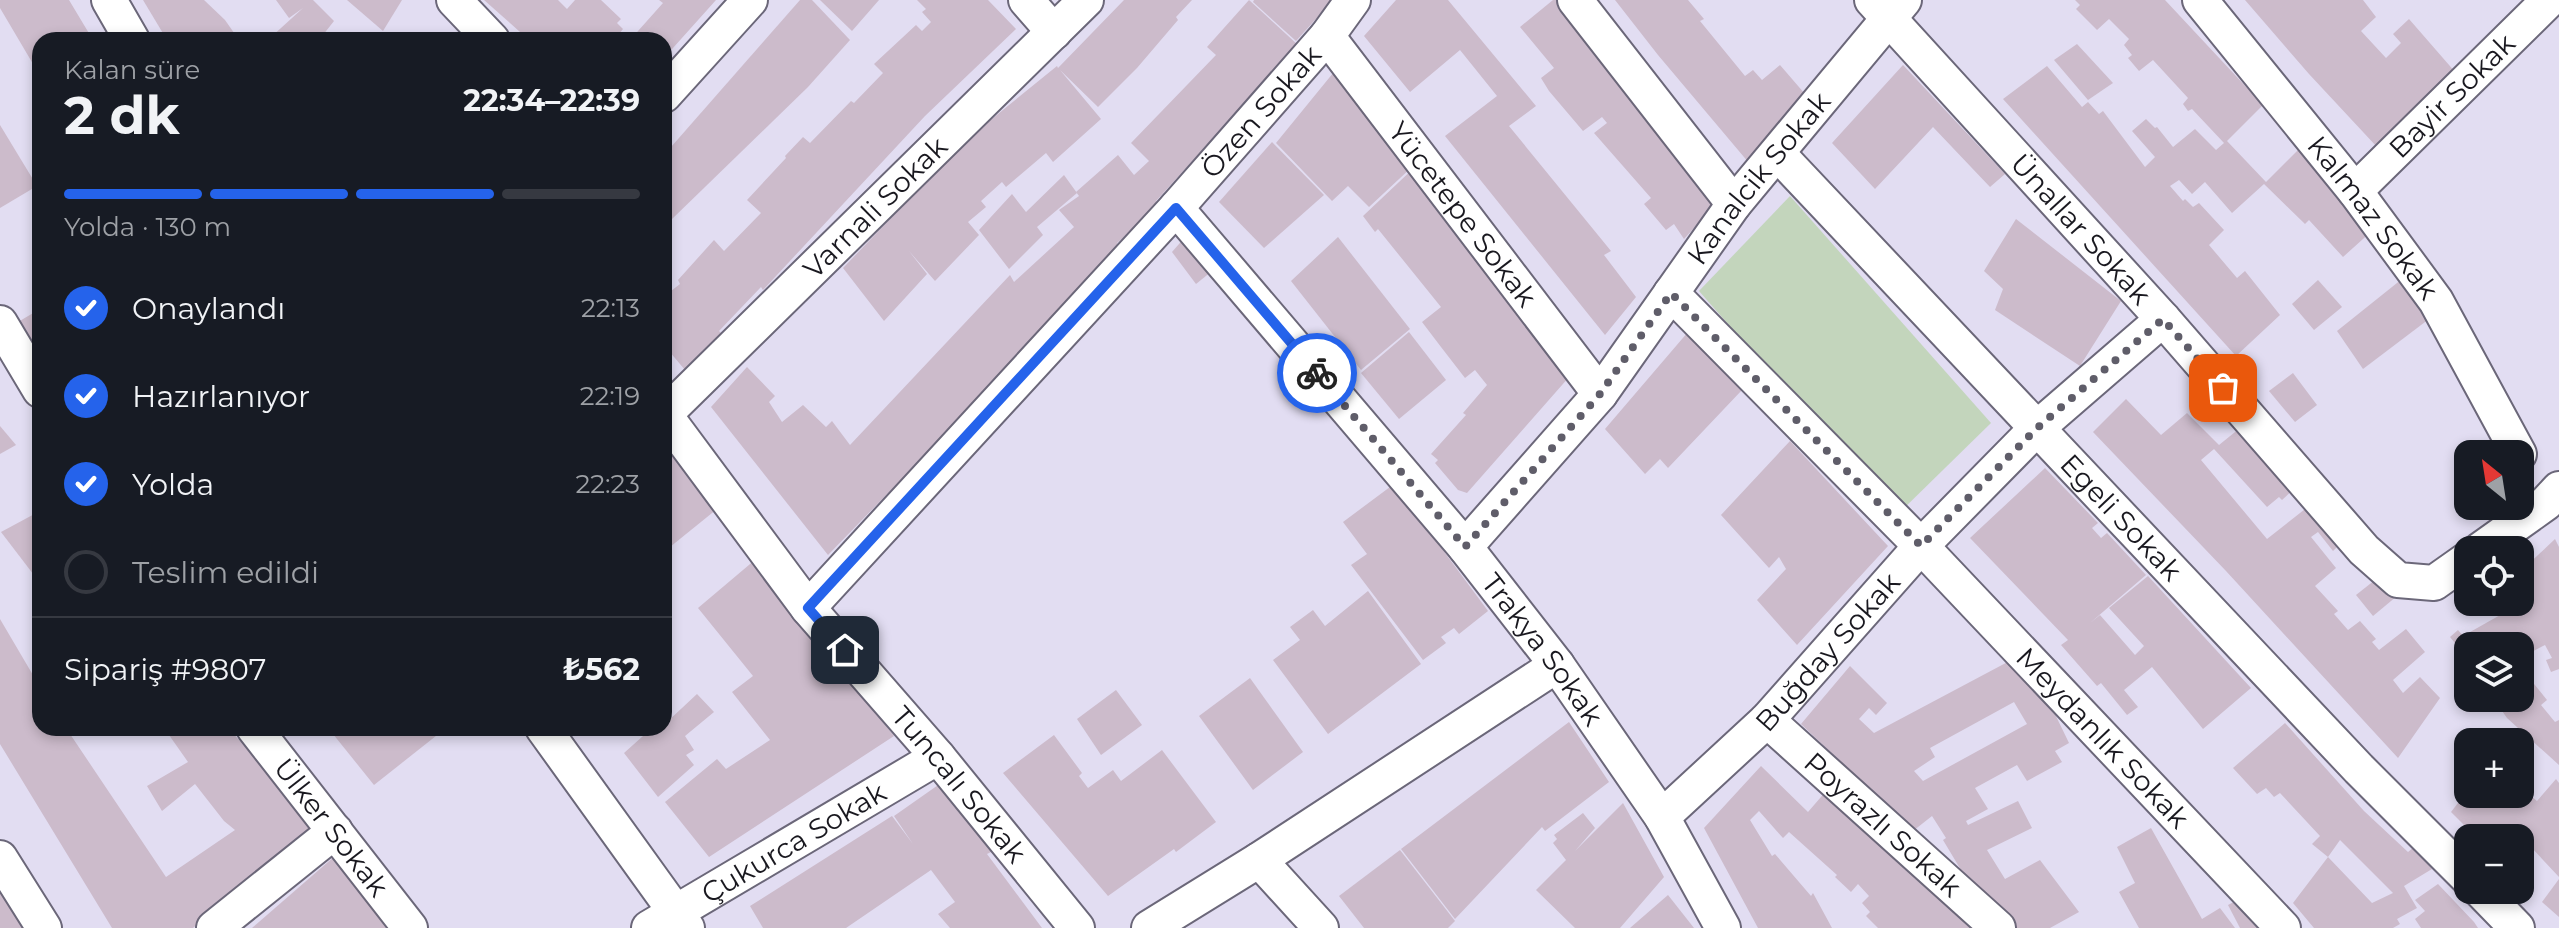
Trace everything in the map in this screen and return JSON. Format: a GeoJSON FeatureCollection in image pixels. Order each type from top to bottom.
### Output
{"type":"FeatureCollection","features":[{"type":"Feature","properties":{"kind":"street"},"geometry":{"type":"LineString","coordinates":[[109,0],[127,32]]}},
{"type":"Feature","properties":{"kind":"street"},"geometry":{"type":"LineString","coordinates":[[454,0],[484,32]]}},
{"type":"Feature","properties":{"kind":"street"},"geometry":{"type":"LineString","coordinates":[[672,86],[750,0]]}},
{"type":"Feature","properties":{"kind":"street"},"geometry":{"type":"LineString","coordinates":[[1026,0],[1054,32]]}},
{"type":"Feature","properties":{"kind":"street","name":"Varnali Sokak"},"geometry":{"type":"LineString","coordinates":[[672,407],[1086,0]]}},
{"type":"Feature","properties":{"kind":"street","name":"Özen Sokak"},"geometry":{"type":"LineString","coordinates":[[808,608],[1176,208],[1327,36],[1353,0]]}},
{"type":"Feature","properties":{"kind":"street"},"geometry":{"type":"LineString","coordinates":[[1575,0],[1734,204]]}},
{"type":"Feature","properties":{"kind":"street","name":"Kalmaz Sokak"},"geometry":{"type":"LineString","coordinates":[[2200,0],[2355,191],[2436,301],[2512,440]]}},
{"type":"Feature","properties":{"kind":"street","name":"Bayir Sokak"},"geometry":{"type":"LineString","coordinates":[[2355,191],[2535,5]]}},
{"type":"Feature","properties":{"kind":"street","name":"Kanalcik Sokak"},"geometry":{"type":"LineString","coordinates":[[1465,547],[1600,394],[1734,204],[1778,154],[1888,6]]}},
{"type":"Feature","properties":{"kind":"street","name":"Ünallar Sokak"},"geometry":{"type":"LineString","coordinates":[[1888,6],[2364,550],[2398,580],[2434,583],[2454,569]]}},
{"type":"Feature","properties":{"kind":"street","name":"Yücetepe Sokak"},"geometry":{"type":"LineString","coordinates":[[1327,36],[1600,394]]}},
{"type":"Feature","properties":{"kind":"street","name":"Egeli Sokak"},"geometry":{"type":"LineString","coordinates":[[1778,154],[2349,758],[2454,864]]}},
{"type":"Feature","properties":{"kind":"street","name":"Trakya Sokak"},"geometry":{"type":"LineString","coordinates":[[1176,208],[1465,547],[1557,665],[1662,817],[1723,928]]}},
{"type":"Feature","properties":{"kind":"street","name":"Meydanlık Sokak"},"geometry":{"type":"LineString","coordinates":[[1671,293],[1921,546],[2283,928]]}},
{"type":"Feature","properties":{"kind":"street","name":"Buğday Sokak"},"geometry":{"type":"LineString","coordinates":[[1662,817],[1767,720],[1921,546],[2036,429],[2163,319]]}},
{"type":"Feature","properties":{"kind":"street"},"geometry":{"type":"LineString","coordinates":[[1,326],[32,377]]}},
{"type":"Feature","properties":{"kind":"street","name":"Tuncalı Sokak"},"geometry":{"type":"LineString","coordinates":[[672,426],[808,608],[938,757],[1077,928]]}},
{"type":"Feature","properties":{"kind":"street","name":"Kalmaz Sokak"},"geometry":{"type":"LineString","coordinates":[[2534,475],[2555,506]]}},
{"type":"Feature","properties":{"kind":"street"},"geometry":{"type":"LineString","coordinates":[[2504,536],[2555,506]]}},
{"type":"Feature","properties":{"kind":"street"},"geometry":{"type":"LineString","coordinates":[[1149,928],[1259,860],[1557,665]]}},
{"type":"Feature","properties":{"kind":"street","name":"Poyrazlı Sokak"},"geometry":{"type":"LineString","coordinates":[[1767,720],[1998,928]]}},
{"type":"Feature","properties":{"kind":"street","name":"Ülker Sokak"},"geometry":{"type":"LineString","coordinates":[[260,736],[410,928]]}},
{"type":"Feature","properties":{"kind":"street"},"geometry":{"type":"LineString","coordinates":[[548,736],[671,923]]}},
{"type":"Feature","properties":{"kind":"street","name":"Çukurca Sokak"},"geometry":{"type":"LineString","coordinates":[[671,923],[938,757]]}},
{"type":"Feature","properties":{"kind":"street"},"geometry":{"type":"LineString","coordinates":[[214,928],[335,831]]}},
{"type":"Feature","properties":{"kind":"street"},"geometry":{"type":"LineString","coordinates":[[0,858],[44,928]]}},
{"type":"Feature","properties":{"kind":"street"},"geometry":{"type":"LineString","coordinates":[[1259,860],[1321,928]]}},
{"type":"Feature","properties":{"kind":"street"},"geometry":{"type":"LineString","coordinates":[[2494,904],[2517,928]]}},
{"type":"Feature","properties":{"kind":"green space"},"geometry":{"type":"Polygon","coordinates":[[[1790,196],[1991,423],[1896,516],[1699,291],[1790,196]]]}},
{"type":"Feature","properties":{"kind":"building"},"geometry":{"type":"Polygon","coordinates":[[[0,0],[69,0],[88,32],[32,32],[32,62],[0,8],[0,0]]]}},
{"type":"Feature","properties":{"kind":"building"},"geometry":{"type":"Polygon","coordinates":[[[143,0],[204,0],[233,32],[162,32],[143,0]]]}},
{"type":"Feature","properties":{"kind":"building"},"geometry":{"type":"Polygon","coordinates":[[[276,0],[313,0],[334,21],[325,32],[277,32],[303,8],[289,18],[276,0]]]}},
{"type":"Feature","properties":{"kind":"building"},"geometry":{"type":"Polygon","coordinates":[[[347,0],[402,0],[383,31],[347,0]]]}},
{"type":"Feature","properties":{"kind":"building"},"geometry":{"type":"Polygon","coordinates":[[[484,0],[558,0],[567,9],[575,0],[601,0],[621,19],[617,23],[623,29],[620,32],[520,32],[484,0]]]}},
{"type":"Feature","properties":{"kind":"building"},"geometry":{"type":"Polygon","coordinates":[[[659,0],[716,0],[672,49],[672,32],[637,32],[663,3],[659,0]]]}},
{"type":"Feature","properties":{"kind":"building"},"geometry":{"type":"Polygon","coordinates":[[[800,0],[812,0],[850,40],[808,87],[672,219],[672,146],[800,0]]]}},
{"type":"Feature","properties":{"kind":"building"},"geometry":{"type":"Polygon","coordinates":[[[820,0],[879,0],[852,31],[820,0]]]}},
{"type":"Feature","properties":{"kind":"building"},"geometry":{"type":"Polygon","coordinates":[[[917,0],[988,0],[1016,29],[925,116],[685,370],[672,355],[672,290],[680,284],[678,280],[714,240],[724,251],[761,213],[747,200],[803,137],[810,143],[883,73],[874,64],[916,25],[922,31],[931,22],[922,12],[926,9],[917,0]]]}},
{"type":"Feature","properties":{"kind":"building"},"geometry":{"type":"Polygon","coordinates":[[[1124,0],[1192,0],[1137,68],[1098,107],[1060,70],[1101,119],[1053,162],[1046,153],[1006,187],[1002,182],[981,201],[986,207],[968,222],[979,235],[935,281],[909,251],[927,274],[884,321],[843,268],[966,140],[1058,68],[1124,0]]]}},
{"type":"Feature","properties":{"kind":"building"},"geometry":{"type":"Polygon","coordinates":[[[1249,0],[1298,45],[1156,201],[1160,206],[1117,243],[1123,251],[828,555],[711,407],[747,367],[775,396],[769,402],[782,422],[803,405],[826,427],[832,421],[850,445],[1010,275],[1014,282],[1074,227],[1059,210],[1079,196],[1076,192],[1118,155],[1134,175],[1149,161],[1131,143],[1216,55],[1207,47],[1249,0]]]}},
{"type":"Feature","properties":{"kind":"building"},"geometry":{"type":"Polygon","coordinates":[[[1254,0],[1333,0],[1296,41],[1254,0]]]}},
{"type":"Feature","properties":{"kind":"building"},"geometry":{"type":"Polygon","coordinates":[[[1396,0],[1448,0],[1536,106],[1509,126],[1611,251],[1604,255],[1636,297],[1605,335],[1445,136],[1497,96],[1460,50],[1410,92],[1364,36],[1396,0]]]}},
{"type":"Feature","properties":{"kind":"building"},"geometry":{"type":"Polygon","coordinates":[[[1553,0],[1564,0],[1724,195],[1684,239],[1674,224],[1666,230],[1644,204],[1651,198],[1594,133],[1607,123],[1602,117],[1583,131],[1541,78],[1554,68],[1520,27],[1553,0]]]}},
{"type":"Feature","properties":{"kind":"building"},"geometry":{"type":"Polygon","coordinates":[[[1615,0],[1688,0],[1704,19],[1700,21],[1745,76],[1753,70],[1762,80],[1780,65],[1805,94],[1749,163],[1615,0]]]}},
{"type":"Feature","properties":{"kind":"building"},"geometry":{"type":"Polygon","coordinates":[[[2075,0],[2165,0],[2263,105],[2227,141],[2266,182],[2300,148],[2373,230],[2343,257],[2309,220],[2305,224],[2264,184],[2232,213],[2205,182],[2192,194],[2179,180],[2170,186],[2193,207],[2199,203],[2224,230],[2209,245],[2237,278],[2245,271],[2280,315],[2236,356],[2003,99],[2047,66],[2082,107],[2088,102],[2099,114],[2103,111],[2145,167],[2155,157],[2132,131],[2146,119],[2173,147],[2195,129],[2216,150],[2224,143],[2192,109],[2188,111],[2183,104],[2188,98],[2153,60],[2139,71],[2128,58],[2132,55],[2124,45],[2129,39],[2109,19],[2097,30],[2076,9],[2080,5],[2075,0]]]}},
{"type":"Feature","properties":{"kind":"building"},"geometry":{"type":"Polygon","coordinates":[[[2245,0],[2363,0],[2376,17],[2361,31],[2386,58],[2401,43],[2393,34],[2409,19],[2456,73],[2377,147],[2245,0]]]}},
{"type":"Feature","properties":{"kind":"building"},"geometry":{"type":"Polygon","coordinates":[[[2077,44],[2113,83],[2088,100],[2054,60],[2077,44]]]}},
{"type":"Feature","properties":{"kind":"building"},"geometry":{"type":"Polygon","coordinates":[[[1903,65],[2005,174],[1990,187],[1933,127],[1875,189],[1832,143],[1903,65]]]}},
{"type":"Feature","properties":{"kind":"building"},"geometry":{"type":"Polygon","coordinates":[[[1338,67],[1413,166],[1369,207],[1348,186],[1332,201],[1276,143],[1338,67]]]}},
{"type":"Feature","properties":{"kind":"building"},"geometry":{"type":"Polygon","coordinates":[[[0,125],[32,178],[32,189],[0,208],[0,125]]]}},
{"type":"Feature","properties":{"kind":"building"},"geometry":{"type":"Polygon","coordinates":[[[1272,142],[1324,195],[1264,248],[1219,202],[1272,142]]]}},
{"type":"Feature","properties":{"kind":"building"},"geometry":{"type":"Polygon","coordinates":[[[1417,165],[1577,368],[1467,493],[1458,490],[1431,454],[1466,415],[1463,413],[1487,385],[1475,370],[1465,378],[1422,322],[1441,307],[1378,229],[1375,232],[1363,216],[1417,165]]]}},
{"type":"Feature","properties":{"kind":"building"},"geometry":{"type":"Polygon","coordinates":[[[1064,175],[1077,193],[1037,227],[1043,235],[1009,269],[979,230],[1012,194],[1026,212],[1064,175]]]}},
{"type":"Feature","properties":{"kind":"building"},"geometry":{"type":"Polygon","coordinates":[[[2016,219],[2121,301],[2080,366],[1995,310],[2003,289],[1984,271],[2016,219]]]}},
{"type":"Feature","properties":{"kind":"building"},"geometry":{"type":"Polygon","coordinates":[[[1193,228],[1222,263],[1196,284],[1172,252],[1193,228]]]}},
{"type":"Feature","properties":{"kind":"building"},"geometry":{"type":"Polygon","coordinates":[[[1338,237],[1410,329],[1361,370],[1291,281],[1338,237]]]}},
{"type":"Feature","properties":{"kind":"building"},"geometry":{"type":"Polygon","coordinates":[[[2402,279],[2429,319],[2363,369],[2337,331],[2402,279]]]}},
{"type":"Feature","properties":{"kind":"building"},"geometry":{"type":"Polygon","coordinates":[[[2318,280],[2342,307],[2314,330],[2292,304],[2318,280]]]}},
{"type":"Feature","properties":{"kind":"building"},"geometry":{"type":"Polygon","coordinates":[[[32,314],[32,353],[18,322],[32,314]]]}},
{"type":"Feature","properties":{"kind":"building"},"geometry":{"type":"Polygon","coordinates":[[[1409,332],[1446,380],[1399,419],[1361,373],[1409,332]]]}},
{"type":"Feature","properties":{"kind":"building"},"geometry":{"type":"Polygon","coordinates":[[[1688,332],[1742,390],[1668,468],[1660,459],[1645,474],[1605,429],[1688,332]]]}},
{"type":"Feature","properties":{"kind":"building"},"geometry":{"type":"Polygon","coordinates":[[[2293,373],[2317,405],[2295,422],[2269,391],[2293,373]]]}},
{"type":"Feature","properties":{"kind":"building"},"geometry":{"type":"Polygon","coordinates":[[[2126,399],[2161,435],[2187,413],[2219,445],[2240,428],[2296,487],[2282,500],[2279,497],[2267,507],[2214,449],[2201,460],[2267,539],[2314,502],[2343,541],[2333,551],[2318,532],[2311,537],[2336,568],[2315,586],[2338,611],[2334,614],[2348,630],[2360,621],[2376,639],[2372,642],[2379,650],[2406,629],[2425,652],[2393,680],[2403,693],[2420,677],[2440,698],[2398,758],[2093,432],[2126,399]]]}},
{"type":"Feature","properties":{"kind":"building"},"geometry":{"type":"Polygon","coordinates":[[[0,426],[16,445],[0,454],[0,426]]]}},
{"type":"Feature","properties":{"kind":"building"},"geometry":{"type":"Polygon","coordinates":[[[1790,441],[1888,546],[1797,645],[1757,600],[1786,569],[1779,557],[1769,568],[1721,515],[1790,441]]]}},
{"type":"Feature","properties":{"kind":"building"},"geometry":{"type":"Polygon","coordinates":[[[672,450],[717,509],[672,545],[672,450]]]}},
{"type":"Feature","properties":{"kind":"building"},"geometry":{"type":"Polygon","coordinates":[[[2045,468],[2098,523],[2092,528],[2101,538],[2107,533],[2146,575],[2090,623],[2100,615],[2135,655],[2144,646],[2109,608],[2148,576],[2251,688],[2203,729],[2152,667],[2124,690],[2138,707],[2127,715],[2101,683],[2097,686],[2061,645],[2068,640],[1970,538],[2045,468]]]}},
{"type":"Feature","properties":{"kind":"building"},"geometry":{"type":"Polygon","coordinates":[[[1394,484],[1488,611],[1459,634],[1454,628],[1441,637],[1446,643],[1423,660],[1351,565],[1367,554],[1343,522],[1394,484]]]}},
{"type":"Feature","properties":{"kind":"building"},"geometry":{"type":"Polygon","coordinates":[[[32,515],[32,573],[1,532],[32,515]]]}},
{"type":"Feature","properties":{"kind":"building"},"geometry":{"type":"Polygon","coordinates":[[[2555,539],[2559,547],[2559,669],[2551,672],[2546,660],[2552,658],[2545,645],[2534,651],[2534,632],[2470,632],[2498,616],[2534,616],[2534,559],[2555,539]]]}},
{"type":"Feature","properties":{"kind":"building"},"geometry":{"type":"Polygon","coordinates":[[[756,559],[894,736],[709,857],[665,802],[717,759],[726,769],[770,740],[732,692],[753,676],[698,608],[756,559]]]}},
{"type":"Feature","properties":{"kind":"building"},"geometry":{"type":"Polygon","coordinates":[[[2380,576],[2397,596],[2373,616],[2356,595],[2380,576]]]}},
{"type":"Feature","properties":{"kind":"building"},"geometry":{"type":"Polygon","coordinates":[[[1368,591],[1421,664],[1328,734],[1273,660],[1300,640],[1290,627],[1313,610],[1325,626],[1368,591]]]}},
{"type":"Feature","properties":{"kind":"building"},"geometry":{"type":"Polygon","coordinates":[[[0,619],[32,673],[32,736],[71,736],[166,877],[235,830],[195,784],[162,811],[147,786],[188,762],[170,736],[235,736],[315,823],[193,928],[112,928],[0,744],[0,619]]]}},
{"type":"Feature","properties":{"kind":"building"},"geometry":{"type":"Polygon","coordinates":[[[2017,657],[2056,709],[2053,710],[2069,743],[2055,751],[2062,762],[2027,781],[2017,765],[1975,788],[1988,809],[1966,821],[1968,825],[2018,801],[2032,828],[1987,850],[2005,879],[2040,860],[2079,912],[2050,928],[2008,928],[1976,895],[1932,816],[1913,831],[1801,724],[1850,666],[1887,703],[1876,715],[1869,708],[1859,719],[1874,733],[2017,657]],[[2014,702],[1930,748],[1935,757],[1914,771],[1923,781],[2027,724],[2014,702]]]}},
{"type":"Feature","properties":{"kind":"building"},"geometry":{"type":"Polygon","coordinates":[[[1250,678],[1303,752],[1253,790],[1199,716],[1250,678]]]}},
{"type":"Feature","properties":{"kind":"building"},"geometry":{"type":"Polygon","coordinates":[[[2534,684],[2547,700],[2541,705],[2555,722],[2559,720],[2559,765],[2534,742],[2534,728],[2518,728],[2503,712],[2534,712],[2534,684]]]}},
{"type":"Feature","properties":{"kind":"building"},"geometry":{"type":"Polygon","coordinates":[[[1116,690],[1142,725],[1101,755],[1077,719],[1116,690]]]}},
{"type":"Feature","properties":{"kind":"building"},"geometry":{"type":"Polygon","coordinates":[[[697,694],[714,712],[685,736],[694,750],[686,755],[694,765],[658,797],[624,753],[643,736],[672,736],[672,717],[697,694]]]}},
{"type":"Feature","properties":{"kind":"building"},"geometry":{"type":"Polygon","coordinates":[[[1569,722],[1609,782],[1545,831],[1542,827],[1455,919],[1401,849],[1569,722]]]}},
{"type":"Feature","properties":{"kind":"building"},"geometry":{"type":"Polygon","coordinates":[[[2285,723],[2364,811],[2408,852],[2414,847],[2432,869],[2404,886],[2417,908],[2397,919],[2400,924],[2393,928],[2314,928],[2293,903],[2328,857],[2312,844],[2320,836],[2280,793],[2274,797],[2266,788],[2257,794],[2233,768],[2285,723]],[[2340,840],[2328,857],[2372,903],[2393,893],[2340,840]]]}},
{"type":"Feature","properties":{"kind":"building"},"geometry":{"type":"Polygon","coordinates":[[[1054,735],[1082,773],[1079,776],[1088,788],[1113,770],[1121,781],[1162,750],[1216,822],[1108,896],[1003,773],[1054,735]]]}},
{"type":"Feature","properties":{"kind":"building"},"geometry":{"type":"Polygon","coordinates":[[[335,736],[436,736],[374,785],[335,736]]]}},
{"type":"Feature","properties":{"kind":"building"},"geometry":{"type":"Polygon","coordinates":[[[1761,766],[1808,812],[1827,790],[1974,928],[1878,928],[1866,916],[1870,912],[1862,903],[1869,896],[1858,884],[1851,892],[1835,877],[1837,875],[1789,832],[1783,838],[1759,811],[1750,820],[1772,856],[1775,854],[1811,896],[1813,893],[1832,928],[1758,928],[1704,828],[1761,766]]]}},
{"type":"Feature","properties":{"kind":"building"},"geometry":{"type":"Polygon","coordinates":[[[2556,779],[2559,783],[2559,877],[2534,850],[2534,824],[2463,824],[2451,812],[2454,808],[2534,808],[2534,799],[2537,801],[2556,779]]]}},
{"type":"Feature","properties":{"kind":"building"},"geometry":{"type":"Polygon","coordinates":[[[941,783],[995,850],[987,854],[1042,928],[950,928],[938,914],[955,902],[931,870],[846,928],[763,928],[750,906],[892,816],[913,844],[894,816],[941,783]]]}},
{"type":"Feature","properties":{"kind":"building"},"geometry":{"type":"Polygon","coordinates":[[[1623,803],[1664,877],[1620,928],[1575,928],[1536,890],[1566,860],[1553,843],[1557,839],[1554,835],[1583,813],[1595,828],[1575,851],[1623,803]]]}},
{"type":"Feature","properties":{"kind":"building"},"geometry":{"type":"Polygon","coordinates":[[[2151,828],[2202,919],[2220,908],[2235,928],[2139,928],[2119,892],[2135,883],[2117,847],[2151,828]]]}},
{"type":"Feature","properties":{"kind":"building"},"geometry":{"type":"Polygon","coordinates":[[[343,849],[405,928],[252,928],[343,849]]]}},
{"type":"Feature","properties":{"kind":"building"},"geometry":{"type":"Polygon","coordinates":[[[1400,850],[1455,921],[1448,928],[1364,928],[1339,896],[1400,850]]]}},
{"type":"Feature","properties":{"kind":"building"},"geometry":{"type":"Polygon","coordinates":[[[0,874],[34,928],[0,928],[0,874]]]}},
{"type":"Feature","properties":{"kind":"building"},"geometry":{"type":"Polygon","coordinates":[[[2559,879],[2559,917],[2542,902],[2559,879]]]}},
{"type":"Feature","properties":{"kind":"building"},"geometry":{"type":"Polygon","coordinates":[[[2438,884],[2478,928],[2421,928],[2415,919],[2425,911],[2415,900],[2438,884]]]}},
{"type":"Feature","properties":{"kind":"building"},"geometry":{"type":"Polygon","coordinates":[[[1668,895],[1694,928],[1630,928],[1668,895]]]}},
{"type":"Feature","properties":{"kind":"building"},"geometry":{"type":"Polygon","coordinates":[[[2245,896],[2260,928],[2240,928],[2228,905],[2245,896]]]}},
{"type":"Feature","properties":{"kind":"way so far"},"geometry":{"type":"LineString","coordinates":[[1317,373],[1465,547],[1600,394],[1671,293],[1921,546],[2036,429],[2163,319],[2223,388]]}},
{"type":"Feature","properties":{"kind":"route"},"geometry":{"type":"LineString","coordinates":[[845,650],[808,608],[1176,208],[1317,373]]}}]}
